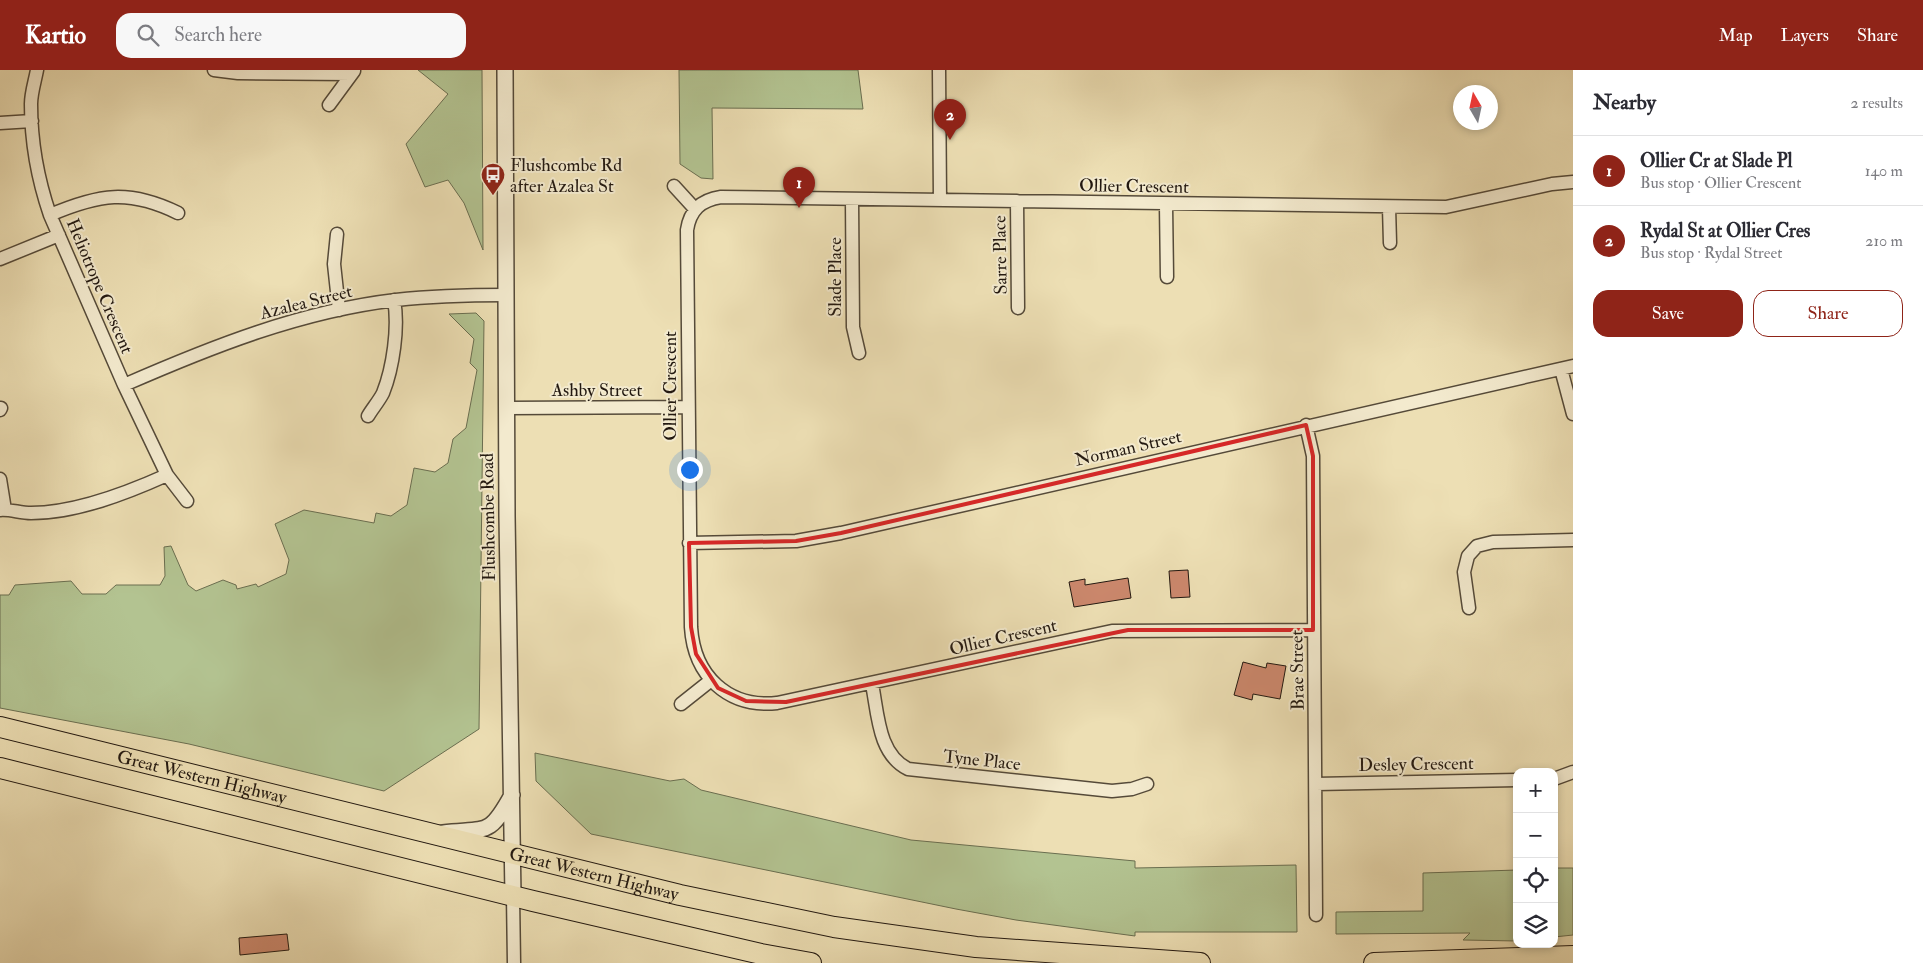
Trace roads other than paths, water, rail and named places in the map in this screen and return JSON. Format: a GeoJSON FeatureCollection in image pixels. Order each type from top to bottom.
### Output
{"type":"FeatureCollection","features":[{"type":"Feature","properties":{"kind":"highway","name":"Great Western Highway"},"geometry":{"type":"LineString","coordinates":[[0,727],[680,896],[834,927],[976,947],[1200,963]]}},
{"type":"Feature","properties":{"kind":"highway"},"geometry":{"type":"LineString","coordinates":[[0,768],[513,896],[761,954],[811,963]]}},
{"type":"Feature","properties":{"kind":"highway"},"geometry":{"type":"LineString","coordinates":[[1374,963],[1573,956]]}},
{"type":"Feature","properties":{"kind":"street","name":"Heliotrope Crescent"},"geometry":{"type":"LineString","coordinates":[[37,70],[31,103],[32,121],[41,189],[50,215],[124,385],[167,475],[187,502]]}},
{"type":"Feature","properties":{"kind":"street"},"geometry":{"type":"LineString","coordinates":[[214,70],[238,73],[353,72]]}},
{"type":"Feature","properties":{"kind":"street","name":"Flushcombe Road"},"geometry":{"type":"LineString","coordinates":[[505,70],[506,408],[514,963]]}},
{"type":"Feature","properties":{"kind":"street"},"geometry":{"type":"LineString","coordinates":[[939,70],[940,200]]}},
{"type":"Feature","properties":{"kind":"street"},"geometry":{"type":"LineString","coordinates":[[329,105],[353,72]]}},
{"type":"Feature","properties":{"kind":"street"},"geometry":{"type":"LineString","coordinates":[[0,123],[32,121]]}},
{"type":"Feature","properties":{"kind":"street","name":"Ollier Crescent"},"geometry":{"type":"LineString","coordinates":[[1313,630],[1112,631],[872,684],[767,704],[746,701],[731,696],[710,681],[700,663],[691,636],[687,230],[695,209],[704,202],[721,198],[1389,207],[1456,206],[1552,184],[1573,182]]}},
{"type":"Feature","properties":{"kind":"street"},"geometry":{"type":"LineString","coordinates":[[674,186],[695,209]]}},
{"type":"Feature","properties":{"kind":"street"},"geometry":{"type":"LineString","coordinates":[[50,215],[82,202],[120,196],[158,203],[178,213]]}},
{"type":"Feature","properties":{"kind":"street","name":"Slade Place"},"geometry":{"type":"LineString","coordinates":[[852,199],[853,327],[859,353]]}},
{"type":"Feature","properties":{"kind":"street","name":"Sarre Place"},"geometry":{"type":"LineString","coordinates":[[1017,202],[1018,308]]}},
{"type":"Feature","properties":{"kind":"street"},"geometry":{"type":"LineString","coordinates":[[1166,204],[1167,277]]}},
{"type":"Feature","properties":{"kind":"street"},"geometry":{"type":"LineString","coordinates":[[1389,207],[1390,243]]}},
{"type":"Feature","properties":{"kind":"street"},"geometry":{"type":"LineString","coordinates":[[337,234],[334,264],[339,310]]}},
{"type":"Feature","properties":{"kind":"street"},"geometry":{"type":"LineString","coordinates":[[0,259],[59,235]]}},
{"type":"Feature","properties":{"kind":"street","name":"Azalea Street"},"geometry":{"type":"LineString","coordinates":[[124,385],[196,354],[255,332],[339,310],[394,300],[506,295]]}},
{"type":"Feature","properties":{"kind":"street"},"geometry":{"type":"LineString","coordinates":[[368,416],[382,393],[395,340],[396,314],[394,300]]}},
{"type":"Feature","properties":{"kind":"street"},"geometry":{"type":"LineString","coordinates":[[1567,367],[1573,414]]}},
{"type":"Feature","properties":{"kind":"street","name":"Norman Street"},"geometry":{"type":"LineString","coordinates":[[689,543],[796,541],[841,533],[1306,425],[1567,367]]}},
{"type":"Feature","properties":{"kind":"street","name":"Ashby Street"},"geometry":{"type":"LineString","coordinates":[[506,408],[688,407]]}},
{"type":"Feature","properties":{"kind":"street","name":"Brae Street"},"geometry":{"type":"LineString","coordinates":[[1306,425],[1313,456],[1316,915]]}},
{"type":"Feature","properties":{"kind":"street"},"geometry":{"type":"LineString","coordinates":[[0,478],[3,510],[31,513],[97,502],[131,491],[167,475]]}},
{"type":"Feature","properties":{"kind":"street"},"geometry":{"type":"LineString","coordinates":[[1469,608],[1464,572],[1468,556],[1477,546],[1493,542],[1573,540]]}},
{"type":"Feature","properties":{"kind":"street"},"geometry":{"type":"LineString","coordinates":[[682,704],[710,681]]}},
{"type":"Feature","properties":{"kind":"street","name":"Tyne Place"},"geometry":{"type":"LineString","coordinates":[[872,684],[886,747],[896,761],[908,769],[1112,790],[1132,789],[1147,784]]}},
{"type":"Feature","properties":{"kind":"street"},"geometry":{"type":"LineString","coordinates":[[1558,778],[1573,772]]}},
{"type":"Feature","properties":{"kind":"street","name":"Desley Crescent"},"geometry":{"type":"LineString","coordinates":[[1316,784],[1513,780]]}},
{"type":"Feature","properties":{"kind":"street"},"geometry":{"type":"LineString","coordinates":[[436,834],[476,832],[488,828],[498,819],[512,794]]}},
{"type":"Feature","properties":{"kind":"place","name":"Rydal St at Ollier Cres"},"geometry":{"type":"Point","coordinates":[950,140]}},
{"type":"Feature","properties":{"kind":"place","name":"Flushcombe Rd after Azalea St"},"geometry":{"type":"Point","coordinates":[493,196]}},
{"type":"Feature","properties":{"kind":"place","name":"Ollier Cr at Slade Pl"},"geometry":{"type":"Point","coordinates":[799,208]}}]}
